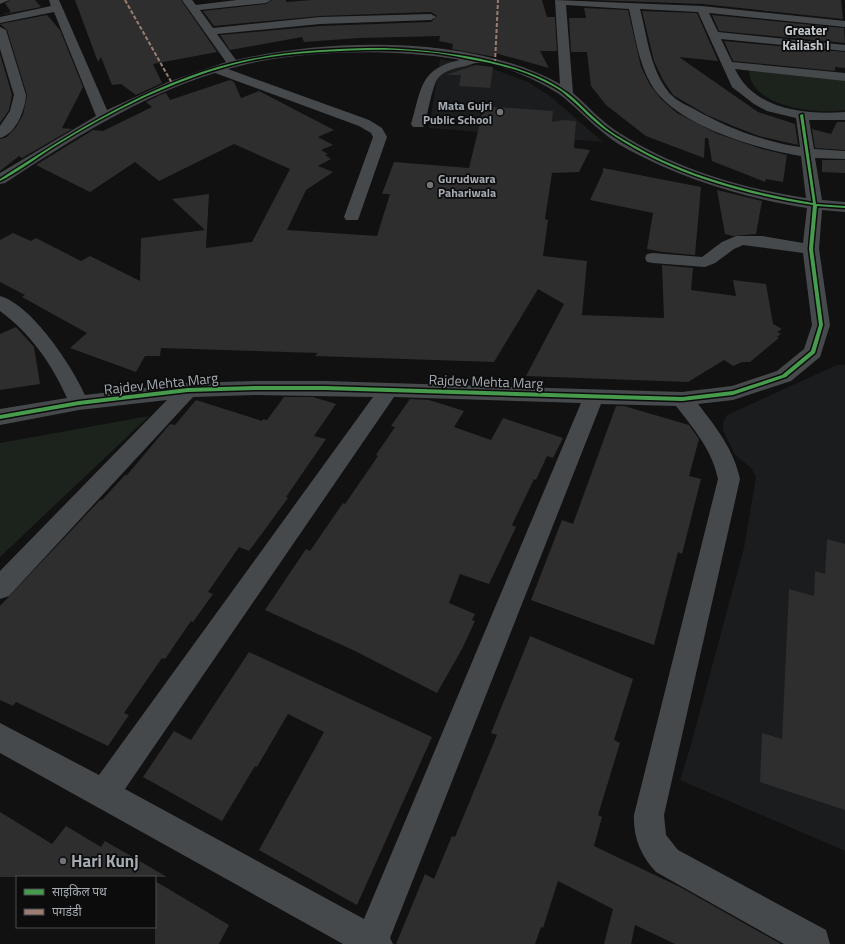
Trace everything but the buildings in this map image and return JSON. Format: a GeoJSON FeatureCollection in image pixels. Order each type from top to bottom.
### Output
{"type":"FeatureCollection","features":[{"type":"Feature","properties":{"kind":"street"},"geometry":{"type":"LineString","coordinates":[[0,1],[4,0]]}},
{"type":"Feature","properties":{"kind":"street"},"geometry":{"type":"LineString","coordinates":[[190,4],[266,0]]}},
{"type":"Feature","properties":{"kind":"street"},"geometry":{"type":"LineString","coordinates":[[567,94],[561,1],[702,9],[845,24]]}},
{"type":"Feature","properties":{"kind":"street"},"geometry":{"type":"LineString","coordinates":[[0,20],[56,4],[103,117]]}},
{"type":"Feature","properties":{"kind":"street"},"geometry":{"type":"LineString","coordinates":[[190,4],[233,64]]}},
{"type":"Feature","properties":{"kind":"street"},"geometry":{"type":"LineString","coordinates":[[427,50],[433,6]]}},
{"type":"Feature","properties":{"kind":"street"},"geometry":{"type":"LineString","coordinates":[[634,6],[653,75],[662,92],[675,104],[704,121],[732,133],[768,145],[807,153],[845,155]]}},
{"type":"Feature","properties":{"kind":"street"},"geometry":{"type":"LineString","coordinates":[[702,9],[736,84],[754,100],[768,107],[802,115],[845,116]]}},
{"type":"Feature","properties":{"kind":"street"},"geometry":{"type":"LineString","coordinates":[[210,32],[255,26],[335,19],[431,17]]}},
{"type":"Feature","properties":{"kind":"street"},"geometry":{"type":"LineString","coordinates":[[0,30],[20,95],[19,104],[15,114],[0,134]]}},
{"type":"Feature","properties":{"kind":"street"},"geometry":{"type":"LineString","coordinates":[[714,35],[845,48]]}},
{"type":"Feature","properties":{"kind":"street"},"geometry":{"type":"LineString","coordinates":[[0,180],[103,117],[173,85],[216,69],[262,58],[324,51],[389,48],[427,50],[521,70],[541,79],[567,94],[590,118],[607,131],[629,145],[665,163],[707,178],[761,193],[815,206],[845,207]]}},
{"type":"Feature","properties":{"kind":"street"},"geometry":{"type":"LineString","coordinates":[[418,124],[431,79],[434,74],[450,66],[478,60]]}},
{"type":"Feature","properties":{"kind":"street"},"geometry":{"type":"LineString","coordinates":[[727,65],[845,77]]}},
{"type":"Feature","properties":{"kind":"street"},"geometry":{"type":"LineString","coordinates":[[216,69],[364,123],[377,131],[380,137],[352,217]]}},
{"type":"Feature","properties":{"kind":"street","name":"Rajdev Mehta Marg"},"geometry":{"type":"LineString","coordinates":[[0,417],[79,403],[188,390],[255,388],[388,390],[682,399],[733,393],[784,376],[813,352],[821,325],[811,250],[815,206],[802,115]]}},
{"type":"Feature","properties":{"kind":"street"},"geometry":{"type":"LineString","coordinates":[[0,162],[23,165]]}},
{"type":"Feature","properties":{"kind":"street"},"geometry":{"type":"LineString","coordinates":[[653,258],[705,262],[712,259],[730,244],[737,241],[748,240],[811,250]]}},
{"type":"Feature","properties":{"kind":"street"},"geometry":{"type":"LineString","coordinates":[[0,302],[8,307],[46,345],[74,390],[79,403]]}},
{"type":"Feature","properties":{"kind":"street"},"geometry":{"type":"LineString","coordinates":[[0,588],[188,390]]}},
{"type":"Feature","properties":{"kind":"street"},"geometry":{"type":"LineString","coordinates":[[104,794],[388,390]]}},
{"type":"Feature","properties":{"kind":"street"},"geometry":{"type":"LineString","coordinates":[[0,737],[374,943],[594,396]]}},
{"type":"Feature","properties":{"kind":"street"},"geometry":{"type":"LineString","coordinates":[[682,399],[716,445],[727,468],[728,479],[649,815],[648,831],[656,850],[667,861],[814,942]]}},
{"type":"Feature","properties":{"kind":"shaded area","name":"Mata Gujri Public School"},"geometry":{"type":"Polygon","coordinates":[[[440,59],[493,69],[528,82],[550,96],[603,142],[429,128],[440,59]]]}},
{"type":"Feature","properties":{"kind":"shaded area"},"geometry":{"type":"Polygon","coordinates":[[[749,69],[845,80],[845,110],[818,111],[786,106],[772,100],[760,92],[752,82],[749,69]]]}},
{"type":"Feature","properties":{"kind":"shaded area"},"geometry":{"type":"Polygon","coordinates":[[[837,365],[845,365],[845,851],[680,780],[744,548],[756,477],[751,468],[735,455],[723,430],[723,422],[727,415],[837,365]]]}},
{"type":"Feature","properties":{"kind":"shaded area"},"geometry":{"type":"Polygon","coordinates":[[[149,416],[0,557],[0,443],[149,416]]]}},
{"type":"Feature","properties":{"kind":"marked path"},"geometry":{"type":"LineString","coordinates":[[125,0],[173,85]]}},
{"type":"Feature","properties":{"kind":"marked path"},"geometry":{"type":"LineString","coordinates":[[495,63],[498,0]]}},
{"type":"Feature","properties":{"kind":"cycle path"},"geometry":{"type":"LineString","coordinates":[[0,180],[82,129],[112,113],[172,84],[202,73],[232,64],[286,54],[341,50],[398,49],[455,55],[512,67],[533,75],[564,92],[608,131],[632,146],[690,173],[753,193],[816,205],[845,207]]}},
{"type":"Feature","properties":{"kind":"cycle path"},"geometry":{"type":"LineString","coordinates":[[0,417],[79,403],[188,390],[255,388],[325,388],[682,399],[733,393],[784,376],[813,352],[821,325],[811,249],[815,206],[802,115]]}},
{"type":"Feature","properties":{"kind":"place","name":"Mata Gujri Public School"},"geometry":{"type":"Point","coordinates":[500,112]}},
{"type":"Feature","properties":{"kind":"place","name":"Gurudwara Pahariwala"},"geometry":{"type":"Point","coordinates":[430,185]}},
{"type":"Feature","properties":{"kind":"place","name":"Hari Kunj"},"geometry":{"type":"Point","coordinates":[63,861]}},
{"type":"Feature","properties":{"kind":"district","name":"Greater Kailash I"},"geometry":{"type":"Point","coordinates":[806,38]}}]}
